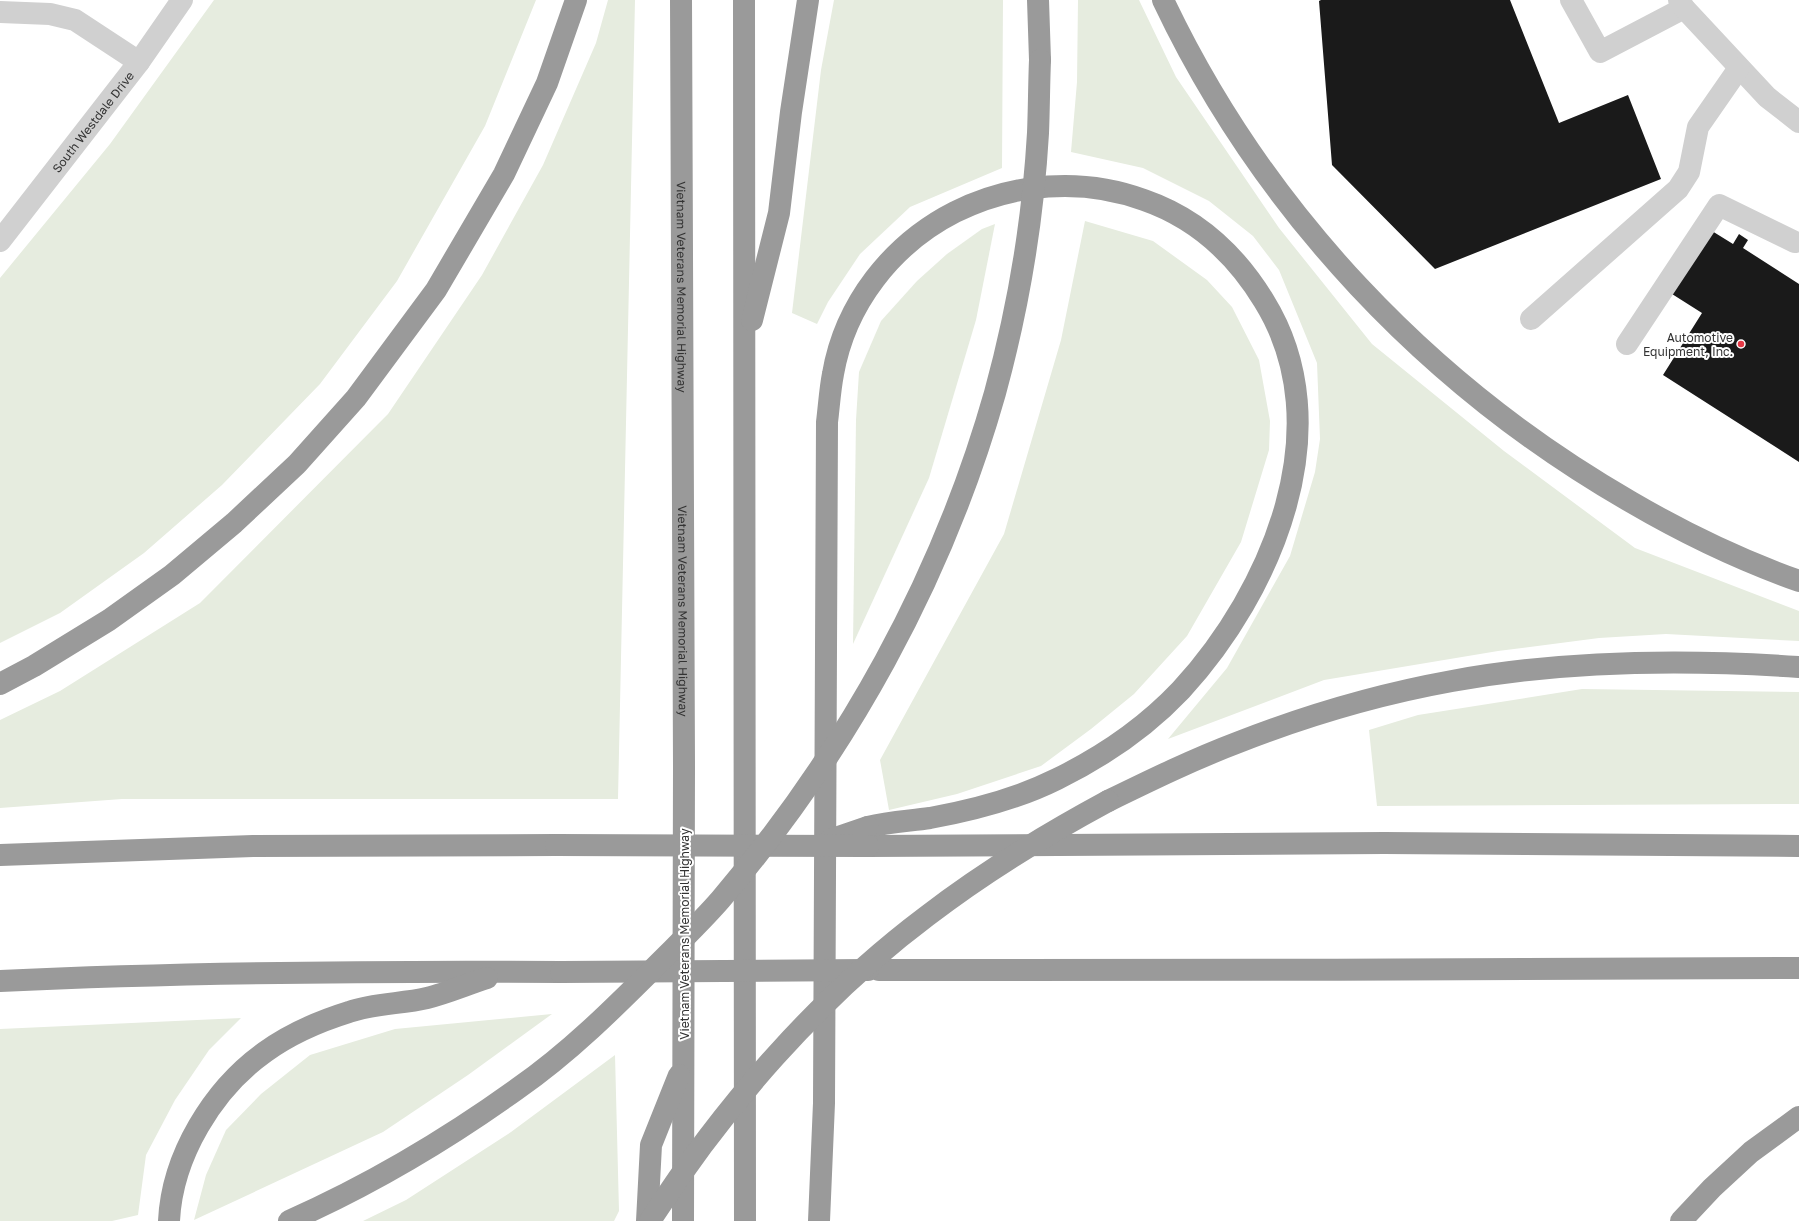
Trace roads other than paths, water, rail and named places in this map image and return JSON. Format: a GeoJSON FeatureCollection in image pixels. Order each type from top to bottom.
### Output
{"type":"FeatureCollection","features":[{"type":"Feature","properties":{"kind":"highway"},"geometry":{"type":"LineString","coordinates":[[0,684],[34,666],[108,620],[172,574],[234,523],[291,469],[356,398],[436,290],[504,174],[547,83],[576,0]]}},
{"type":"Feature","properties":{"kind":"highway","name":"Vietnam Veterans Memorial Highway"},"geometry":{"type":"LineString","coordinates":[[680,0],[684,1062],[683,1221]]}},
{"type":"Feature","properties":{"kind":"highway"},"geometry":{"type":"LineString","coordinates":[[744,0],[745,1221]]}},
{"type":"Feature","properties":{"kind":"highway"},"geometry":{"type":"LineString","coordinates":[[744,350],[780,213],[791,112],[808,0]]}},
{"type":"Feature","properties":{"kind":"highway"},"geometry":{"type":"LineString","coordinates":[[289,1221],[391,1171],[458,1129],[519,1088],[567,1049],[624,998],[720,900],[783,820],[852,720],[895,642],[918,596],[953,516],[995,393],[1011,326],[1029,224],[1038,134],[1040,60],[1038,0]]}},
{"type":"Feature","properties":{"kind":"highway"},"geometry":{"type":"LineString","coordinates":[[1163,0],[1202,76],[1267,176],[1334,260],[1414,343],[1466,389],[1512,425],[1559,458],[1609,489],[1669,524],[1731,554],[1799,581]]}},
{"type":"Feature","properties":{"kind":"highway"},"geometry":{"type":"LineString","coordinates":[[819,1221],[824,1095],[827,422],[833,373],[840,344],[851,317],[869,286],[897,253],[936,222],[973,203],[1006,192],[1050,186],[1097,187],[1129,194],[1154,203],[1180,216],[1204,232],[1228,253],[1252,282],[1271,311],[1283,338],[1294,378],[1298,415],[1297,452],[1289,496],[1278,534],[1256,582],[1206,660],[1179,692],[1152,718],[1087,764],[1055,781],[1017,796],[965,812],[925,819],[889,822],[868,836]]}},
{"type":"Feature","properties":{"kind":"highway"},"geometry":{"type":"LineString","coordinates":[[649,1221],[675,1182],[715,1128],[755,1080],[847,984],[920,921],[964,888],[1051,832],[1108,801],[1172,771],[1246,740],[1315,715],[1357,703],[1453,681],[1539,670],[1605,664],[1693,662],[1799,667]]}},
{"type":"Feature","properties":{"kind":"highway"},"geometry":{"type":"LineString","coordinates":[[0,854],[253,846],[810,846],[868,836],[1191,843],[1799,846]]}},
{"type":"Feature","properties":{"kind":"highway"},"geometry":{"type":"LineString","coordinates":[[0,981],[127,975],[244,972],[879,970],[1181,971],[1799,968]]}},
{"type":"Feature","properties":{"kind":"highway"},"geometry":{"type":"LineString","coordinates":[[169,1221],[176,1182],[185,1155],[198,1128],[218,1096],[265,1052],[312,1026],[351,1011],[427,998],[505,972]]}},
{"type":"Feature","properties":{"kind":"highway"},"geometry":{"type":"LineString","coordinates":[[649,1221],[651,1145],[684,1062]]}},
{"type":"Feature","properties":{"kind":"highway"},"geometry":{"type":"LineString","coordinates":[[1681,1221],[1712,1188],[1751,1152],[1799,1117]]}},
{"type":"Feature","properties":{"kind":"street","name":"South Westdale Drive"},"geometry":{"type":"LineString","coordinates":[[0,241],[139,62],[182,0]]}},
{"type":"Feature","properties":{"kind":"street"},"geometry":{"type":"LineString","coordinates":[[1571,0],[1600,52],[1682,4],[1767,97],[1799,122]]}},
{"type":"Feature","properties":{"kind":"street"},"geometry":{"type":"LineString","coordinates":[[0,12],[50,14],[75,20],[139,62]]}},
{"type":"Feature","properties":{"kind":"street"},"geometry":{"type":"LineString","coordinates":[[1531,319],[1678,189],[1689,172],[1698,128],[1740,68]]}},
{"type":"Feature","properties":{"kind":"street"},"geometry":{"type":"LineString","coordinates":[[1627,344],[1719,205],[1798,241]]}},
{"type":"Feature","properties":{"kind":"place","name":"Automotive Equipment, Inc."},"geometry":{"type":"Point","coordinates":[1741,344]}}]}
